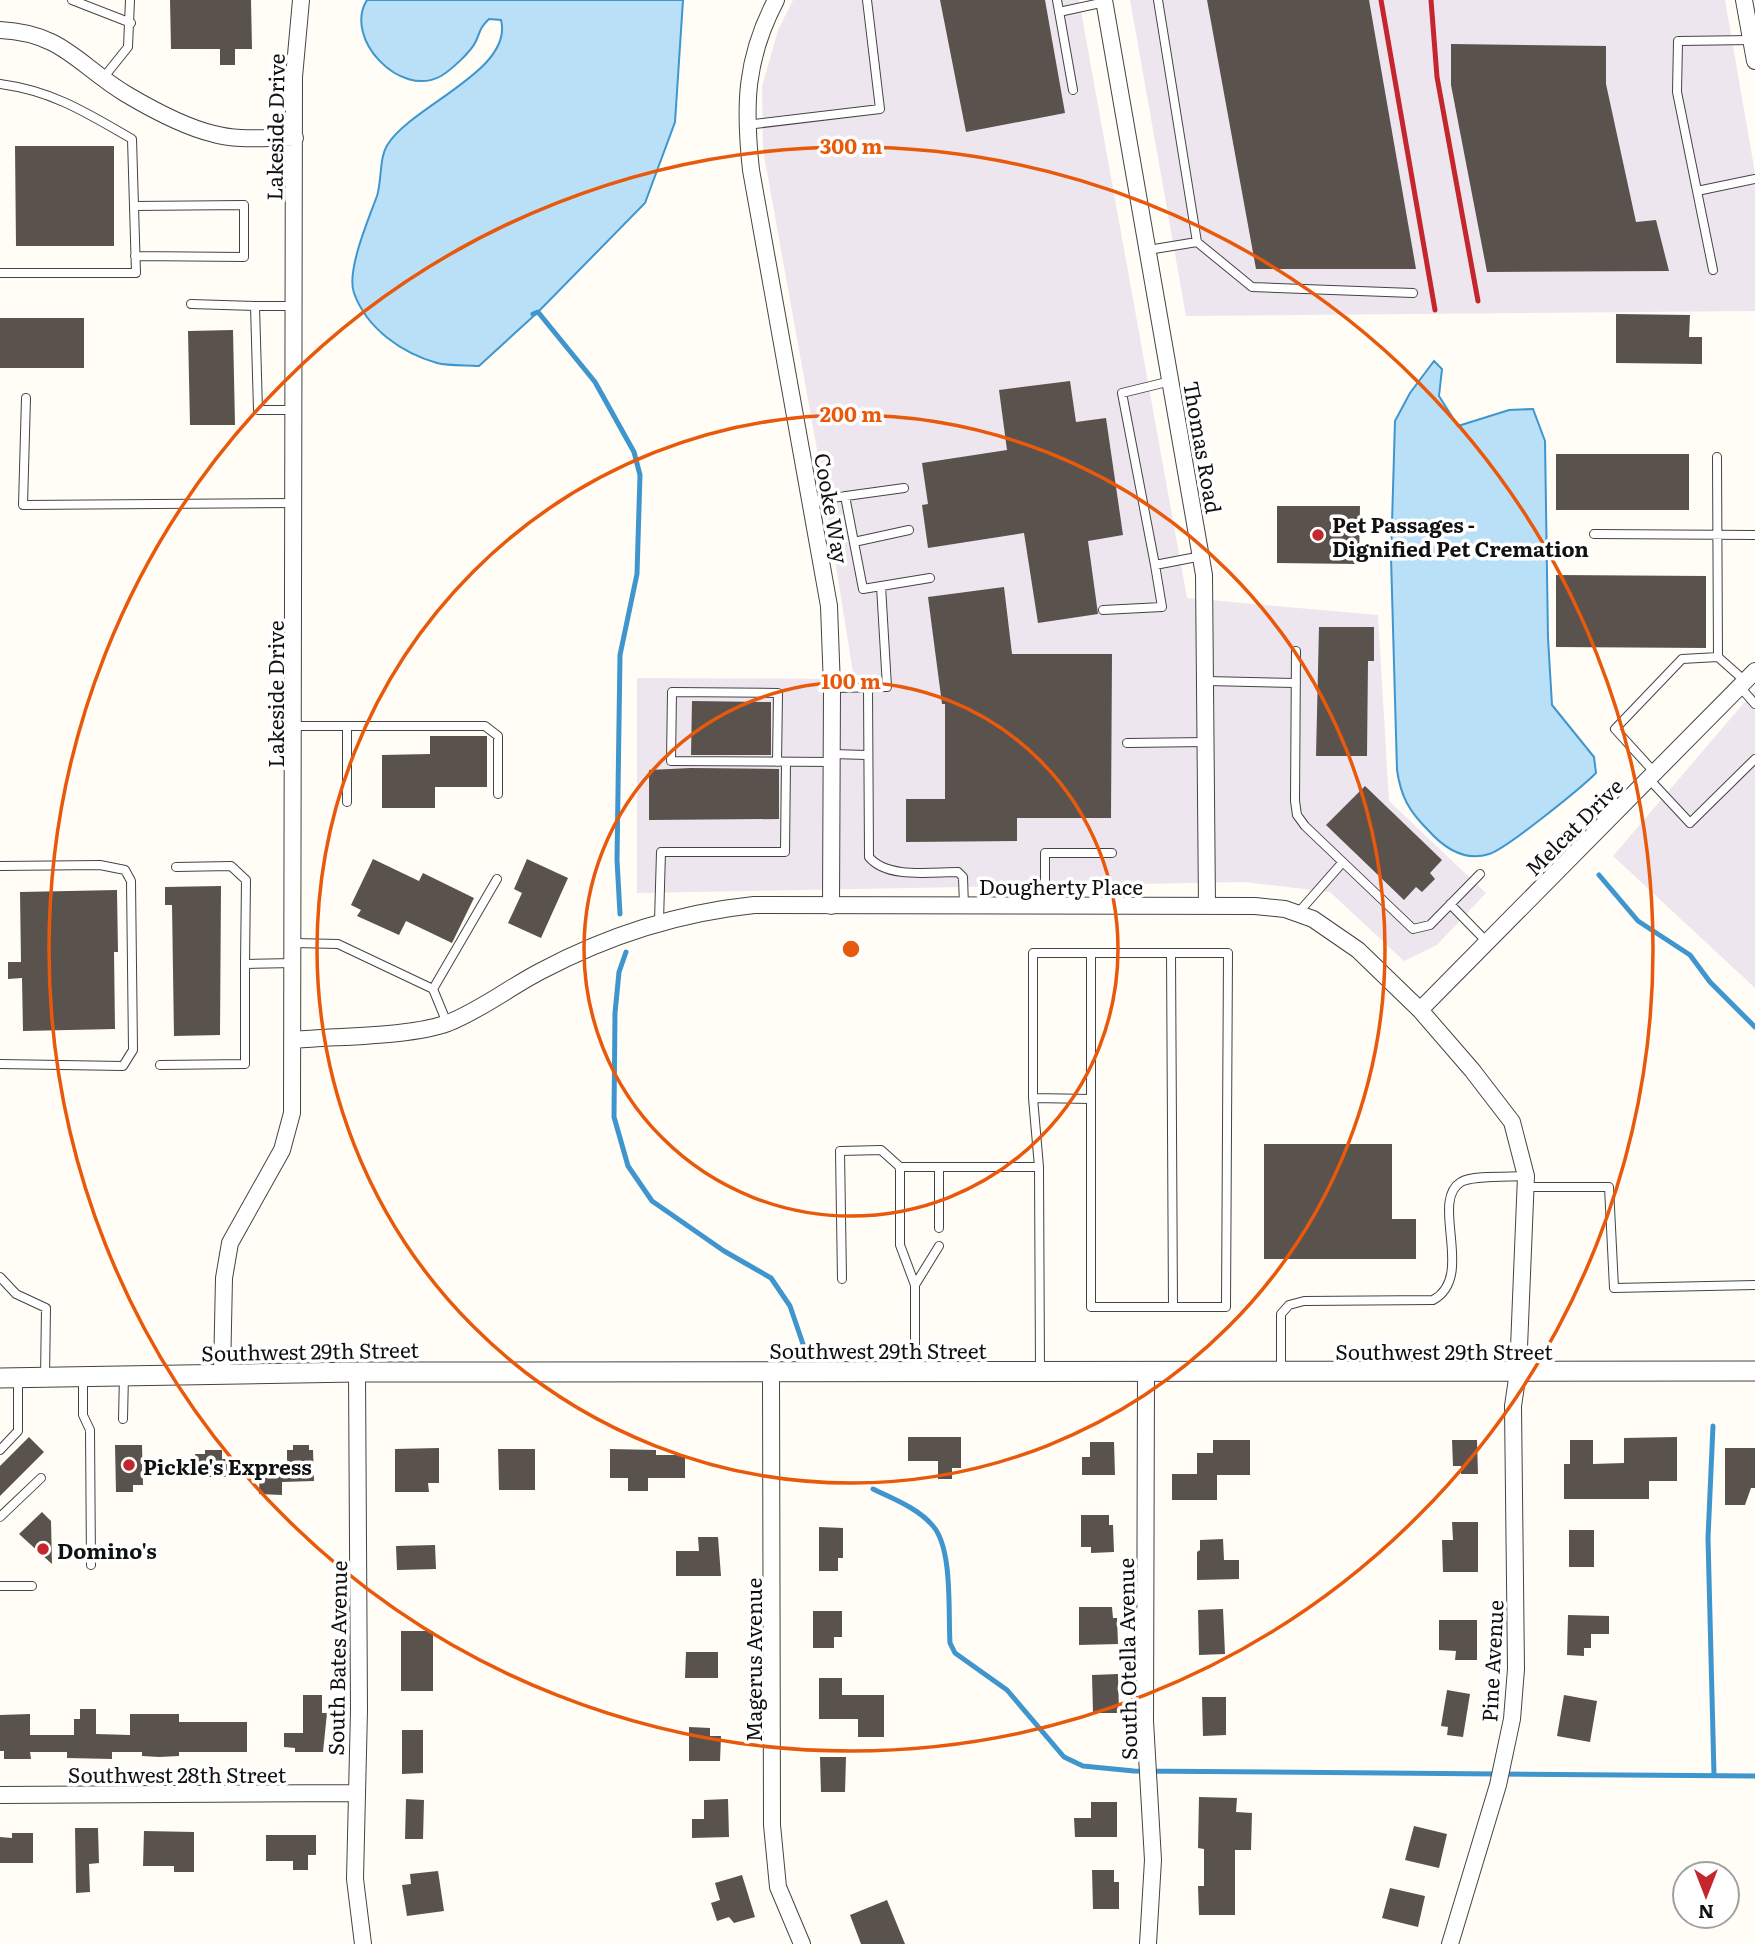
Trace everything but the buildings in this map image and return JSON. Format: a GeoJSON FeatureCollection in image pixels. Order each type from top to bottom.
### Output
{"type":"FeatureCollection","features":[{"type":"Feature","properties":{"kind":"street","name":"Lakeside Drive"},"geometry":{"type":"LineString","coordinates":[[222,1373],[224,1278],[230,1243],[282,1150],[292,1113],[295,1040],[294,77],[301,0]]}},
{"type":"Feature","properties":{"kind":"street","name":"Cooke Way"},"geometry":{"type":"LineString","coordinates":[[776,0],[756,45],[747,86],[746,125],[751,170],[829,606],[832,688],[831,906]]}},
{"type":"Feature","properties":{"kind":"street"},"geometry":{"type":"LineString","coordinates":[[1744,0],[1755,61]]}},
{"type":"Feature","properties":{"kind":"street","name":"Thomas Road"},"geometry":{"type":"LineString","coordinates":[[1104,1],[1202,556],[1206,601],[1208,906]]}},
{"type":"Feature","properties":{"kind":"street"},"geometry":{"type":"LineString","coordinates":[[0,30],[28,31],[67,49],[124,92],[170,117],[215,135],[295,138]]}},
{"type":"Feature","properties":{"kind":"street","name":"Melcat Drive"},"geometry":{"type":"LineString","coordinates":[[1420,1010],[1747,680]]}},
{"type":"Feature","properties":{"kind":"street","name":"Dougherty Place"},"geometry":{"type":"LineString","coordinates":[[295,1040],[407,1031],[447,1023],[497,998],[540,971],[611,938],[659,921],[702,911],[754,905],[1255,906],[1297,913],[1314,919],[1337,933],[1420,1010],[1511,1122],[1526,1182],[1518,1373]]}},
{"type":"Feature","properties":{"kind":"street","name":"Magerus Avenue"},"geometry":{"type":"LineString","coordinates":[[771,1371],[772,1825],[778,1887],[802,1944]]}},
{"type":"Feature","properties":{"kind":"street","name":"Southwest 29th Street"},"geometry":{"type":"LineString","coordinates":[[9,1378],[357,1372],[1755,1371]]}},
{"type":"Feature","properties":{"kind":"street","name":"South Bates Avenue"},"geometry":{"type":"LineString","coordinates":[[357,1372],[359,1710],[355,1879],[363,1944]]}},
{"type":"Feature","properties":{"kind":"street","name":"South Otella Avenue"},"geometry":{"type":"LineString","coordinates":[[1146,1373],[1147,1760],[1153,1860],[1148,1944]]}},
{"type":"Feature","properties":{"kind":"street","name":"Pine Avenue"},"geometry":{"type":"LineString","coordinates":[[1450,1944],[1498,1785],[1516,1669],[1513,1406],[1518,1373]]}},
{"type":"Feature","properties":{"kind":"street","name":"Southwest 28th Street"},"geometry":{"type":"LineString","coordinates":[[0,1795],[355,1793]]}},
{"type":"Feature","properties":{"kind":"lane"},"geometry":{"type":"LineString","coordinates":[[72,0],[131,23]]}},
{"type":"Feature","properties":{"kind":"lane"},"geometry":{"type":"LineString","coordinates":[[104,77],[128,47],[130,0]]}},
{"type":"Feature","properties":{"kind":"lane"},"geometry":{"type":"LineString","coordinates":[[746,125],[880,109],[867,0]]}},
{"type":"Feature","properties":{"kind":"lane"},"geometry":{"type":"LineString","coordinates":[[1057,0],[1073,90]]}},
{"type":"Feature","properties":{"kind":"lane"},"geometry":{"type":"LineString","coordinates":[[1158,0],[1197,242],[1252,287],[1413,293]]}},
{"type":"Feature","properties":{"kind":"lane"},"geometry":{"type":"LineString","coordinates":[[1059,12],[1104,1]]}},
{"type":"Feature","properties":{"kind":"lane"},"geometry":{"type":"LineString","coordinates":[[1713,270],[1678,92],[1678,41],[1753,40]]}},
{"type":"Feature","properties":{"kind":"lane"},"geometry":{"type":"LineString","coordinates":[[0,84],[32,88],[74,105],[132,139],[136,273],[0,273]]}},
{"type":"Feature","properties":{"kind":"lane"},"geometry":{"type":"LineString","coordinates":[[1697,191],[1755,179]]}},
{"type":"Feature","properties":{"kind":"lane"},"geometry":{"type":"LineString","coordinates":[[134,206],[244,205],[244,257],[135,256]]}},
{"type":"Feature","properties":{"kind":"lane"},"geometry":{"type":"LineString","coordinates":[[1148,250],[1197,242]]}},
{"type":"Feature","properties":{"kind":"lane"},"geometry":{"type":"LineString","coordinates":[[191,304],[295,306]]}},
{"type":"Feature","properties":{"kind":"lane"},"geometry":{"type":"LineString","coordinates":[[255,306],[258,410],[295,410]]}},
{"type":"Feature","properties":{"kind":"lane"},"geometry":{"type":"LineString","coordinates":[[1103,610],[1162,607],[1122,393],[1171,381]]}},
{"type":"Feature","properties":{"kind":"lane"},"geometry":{"type":"LineString","coordinates":[[26,398],[23,505],[295,503]]}},
{"type":"Feature","properties":{"kind":"lane"},"geometry":{"type":"LineString","coordinates":[[1717,457],[1718,657]]}},
{"type":"Feature","properties":{"kind":"lane"},"geometry":{"type":"LineString","coordinates":[[810,501],[904,488]]}},
{"type":"Feature","properties":{"kind":"lane"},"geometry":{"type":"LineString","coordinates":[[845,496],[863,589],[930,578]]}},
{"type":"Feature","properties":{"kind":"lane"},"geometry":{"type":"LineString","coordinates":[[854,542],[909,530]]}},
{"type":"Feature","properties":{"kind":"lane"},"geometry":{"type":"LineString","coordinates":[[1594,534],[1755,535]]}},
{"type":"Feature","properties":{"kind":"lane"},"geometry":{"type":"LineString","coordinates":[[1155,565],[1202,556]]}},
{"type":"Feature","properties":{"kind":"lane"},"geometry":{"type":"LineString","coordinates":[[832,688],[887,687],[881,586]]}},
{"type":"Feature","properties":{"kind":"lane"},"geometry":{"type":"LineString","coordinates":[[1296,650],[1297,815],[1342,863],[1413,929],[1430,925],[1480,874]]}},
{"type":"Feature","properties":{"kind":"lane"},"geometry":{"type":"LineString","coordinates":[[1755,704],[1747,680],[1718,657],[1682,659],[1615,729],[1690,823],[1755,759]]}},
{"type":"Feature","properties":{"kind":"lane"},"geometry":{"type":"LineString","coordinates":[[1207,681],[1296,683]]}},
{"type":"Feature","properties":{"kind":"lane"},"geometry":{"type":"LineString","coordinates":[[868,687],[869,857],[877,867],[890,870],[958,872],[963,877],[964,906]]}},
{"type":"Feature","properties":{"kind":"lane"},"geometry":{"type":"LineString","coordinates":[[659,921],[661,852],[785,852],[782,762],[778,693],[672,692],[671,761],[782,762],[867,755]]}},
{"type":"Feature","properties":{"kind":"lane"},"geometry":{"type":"LineString","coordinates":[[295,726],[485,726],[498,736],[498,794]]}},
{"type":"Feature","properties":{"kind":"lane"},"geometry":{"type":"LineString","coordinates":[[347,726],[347,802]]}},
{"type":"Feature","properties":{"kind":"lane"},"geometry":{"type":"LineString","coordinates":[[1127,743],[1207,742]]}},
{"type":"Feature","properties":{"kind":"lane"},"geometry":{"type":"LineString","coordinates":[[1045,906],[1045,853],[1112,853]]}},
{"type":"Feature","properties":{"kind":"lane"},"geometry":{"type":"LineString","coordinates":[[1297,913],[1342,863]]}},
{"type":"Feature","properties":{"kind":"lane"},"geometry":{"type":"LineString","coordinates":[[0,866],[100,864],[125,870],[131,881],[133,1051],[123,1066],[0,1065]]}},
{"type":"Feature","properties":{"kind":"lane"},"geometry":{"type":"LineString","coordinates":[[160,1065],[245,1064],[246,880],[231,866],[176,867]]}},
{"type":"Feature","properties":{"kind":"lane"},"geometry":{"type":"LineString","coordinates":[[433,989],[497,879]]}},
{"type":"Feature","properties":{"kind":"lane"},"geometry":{"type":"LineString","coordinates":[[1450,904],[1487,942]]}},
{"type":"Feature","properties":{"kind":"lane"},"geometry":{"type":"LineString","coordinates":[[295,943],[338,944],[433,989],[447,1023]]}},
{"type":"Feature","properties":{"kind":"lane"},"geometry":{"type":"LineString","coordinates":[[1040,1372],[1039,1167],[1033,1098],[1033,953],[1091,953],[1171,953],[1228,953],[1226,1307],[1091,1307],[1091,953]]}},
{"type":"Feature","properties":{"kind":"lane"},"geometry":{"type":"LineString","coordinates":[[1171,953],[1173,1307]]}},
{"type":"Feature","properties":{"kind":"lane"},"geometry":{"type":"LineString","coordinates":[[245,964],[295,963]]}},
{"type":"Feature","properties":{"kind":"lane"},"geometry":{"type":"LineString","coordinates":[[1033,1098],[1091,1099]]}},
{"type":"Feature","properties":{"kind":"lane"},"geometry":{"type":"LineString","coordinates":[[842,1279],[840,1151],[881,1150],[900,1167],[1039,1167]]}},
{"type":"Feature","properties":{"kind":"lane"},"geometry":{"type":"LineString","coordinates":[[900,1167],[901,1245],[915,1285],[915,1372]]}},
{"type":"Feature","properties":{"kind":"lane"},"geometry":{"type":"LineString","coordinates":[[939,1167],[939,1228]]}},
{"type":"Feature","properties":{"kind":"lane"},"geometry":{"type":"LineString","coordinates":[[1280,1373],[1281,1314],[1289,1305],[1304,1301],[1433,1300],[1446,1293],[1452,1280],[1451,1201],[1454,1187],[1464,1180],[1609,1186],[1614,1288],[1755,1285]]}},
{"type":"Feature","properties":{"kind":"lane"},"geometry":{"type":"LineString","coordinates":[[915,1285],[939,1246]]}},
{"type":"Feature","properties":{"kind":"lane"},"geometry":{"type":"LineString","coordinates":[[0,1277],[16,1294],[46,1308],[45,1378]]}},
{"type":"Feature","properties":{"kind":"lane"},"geometry":{"type":"LineString","coordinates":[[83,1376],[83,1415],[90,1430],[91,1565]]}},
{"type":"Feature","properties":{"kind":"lane"},"geometry":{"type":"LineString","coordinates":[[123,1419],[124,1376]]}},
{"type":"Feature","properties":{"kind":"lane"},"geometry":{"type":"LineString","coordinates":[[0,1450],[18,1431],[9,1378]]}},
{"type":"Feature","properties":{"kind":"lane"},"geometry":{"type":"LineString","coordinates":[[0,1517],[41,1478]]}},
{"type":"Feature","properties":{"kind":"lane"},"geometry":{"type":"LineString","coordinates":[[0,1586],[32,1586]]}},
{"type":"Feature","properties":{"kind":"shaded area"},"geometry":{"type":"Polygon","coordinates":[[[793,0],[1079,0],[1187,598],[1378,615],[1389,801],[1486,893],[1437,945],[1404,961],[1330,892],[1244,882],[637,893],[637,678],[854,679],[821,472],[763,150],[762,87],[778,30],[793,0]]]}},
{"type":"Feature","properties":{"kind":"shaded area"},"geometry":{"type":"Polygon","coordinates":[[[1130,0],[1725,0],[1755,173],[1755,311],[1186,316],[1130,0]]]}},
{"type":"Feature","properties":{"kind":"shaded area"},"geometry":{"type":"Polygon","coordinates":[[[1755,690],[1755,988],[1613,856],[1755,690]]]}},
{"type":"Feature","properties":{"kind":"water"},"geometry":{"type":"Polygon","coordinates":[[[367,0],[683,0],[675,122],[645,203],[538,312],[479,366],[437,363],[399,346],[387,338],[368,318],[354,293],[352,283],[360,244],[379,190],[385,149],[418,115],[478,71],[492,55],[501,38],[501,20],[489,19],[470,50],[441,76],[425,81],[409,79],[393,72],[369,47],[363,31],[362,15],[367,0]]]}},
{"type":"Feature","properties":{"kind":"water"},"geometry":{"type":"Polygon","coordinates":[[[1434,361],[1442,369],[1439,396],[1458,426],[1509,410],[1533,409],[1545,441],[1548,638],[1552,705],[1594,757],[1596,773],[1511,841],[1498,850],[1480,856],[1455,852],[1434,837],[1407,803],[1397,770],[1391,557],[1395,421],[1410,393],[1434,361]]]}},
{"type":"Feature","properties":{"kind":"waterway"},"geometry":{"type":"LineString","coordinates":[[533,314],[538,312],[595,382],[634,452],[640,475],[637,574],[620,655],[617,860],[620,914]]}},
{"type":"Feature","properties":{"kind":"waterway"},"geometry":{"type":"LineString","coordinates":[[1599,875],[1638,921],[1690,955],[1710,982],[1755,1027]]}},
{"type":"Feature","properties":{"kind":"waterway"},"geometry":{"type":"LineString","coordinates":[[626,952],[619,972],[615,1013],[614,1117],[628,1166],[652,1201],[724,1251],[771,1278],[790,1306],[804,1347]]}},
{"type":"Feature","properties":{"kind":"waterway"},"geometry":{"type":"LineString","coordinates":[[1713,1426],[1708,1538],[1714,1775]]}},
{"type":"Feature","properties":{"kind":"waterway"},"geometry":{"type":"LineString","coordinates":[[873,1489],[920,1514],[939,1536],[947,1565],[950,1643],[955,1653],[1007,1690],[1064,1757],[1083,1766],[1134,1771],[1755,1776]]}},
{"type":"Feature","properties":{"kind":"railway"},"geometry":{"type":"LineString","coordinates":[[1381,0],[1435,310]]}},
{"type":"Feature","properties":{"kind":"railway"},"geometry":{"type":"LineString","coordinates":[[1431,0],[1437,77],[1478,301]]}},
{"type":"Feature","properties":{"kind":"place","name":"Pet Passages - Dignified Pet Cremation"},"geometry":{"type":"Point","coordinates":[1318,535]}},
{"type":"Feature","properties":{"kind":"place","name":"Pickle's Express"},"geometry":{"type":"Point","coordinates":[129,1465]}},
{"type":"Feature","properties":{"kind":"place","name":"Domino's"},"geometry":{"type":"Point","coordinates":[43,1549]}}]}
